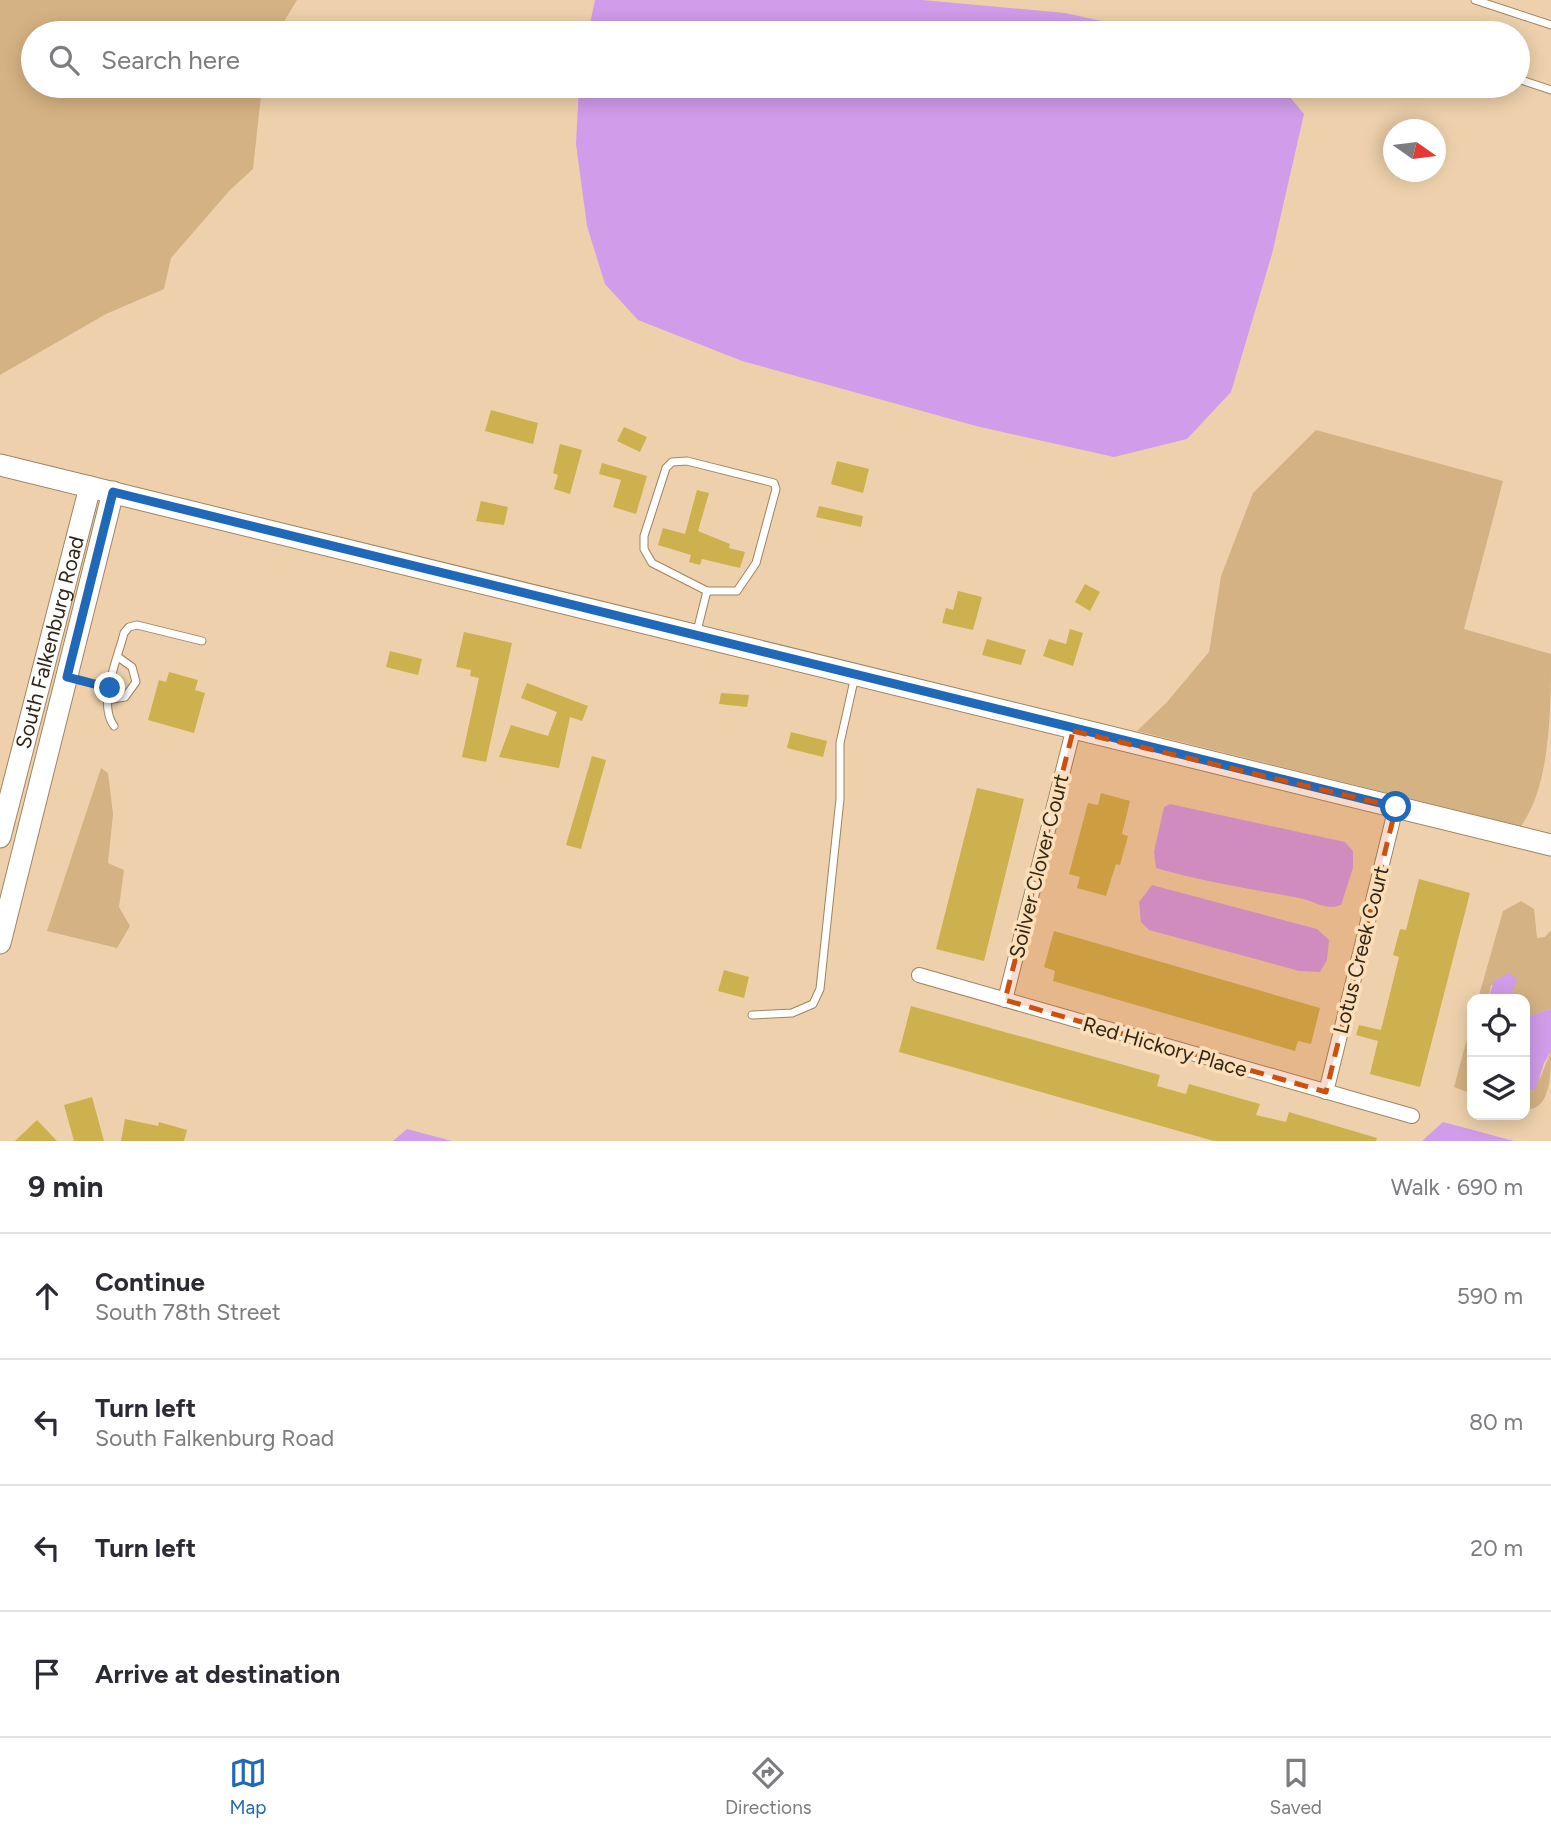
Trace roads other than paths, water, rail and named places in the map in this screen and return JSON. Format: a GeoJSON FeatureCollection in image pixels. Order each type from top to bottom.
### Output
{"type":"FeatureCollection","features":[{"type":"Feature","properties":{"kind":"street"},"geometry":{"type":"LineString","coordinates":[[0,465],[1073,731],[1551,845]]}},
{"type":"Feature","properties":{"kind":"street","name":"South Falkenburg Road"},"geometry":{"type":"LineString","coordinates":[[0,837],[90,487]]}},
{"type":"Feature","properties":{"kind":"street","name":"South Falkenburg Road"},"geometry":{"type":"LineString","coordinates":[[0,943],[113,492]]}},
{"type":"Feature","properties":{"kind":"street","name":"Soilver Clover Court"},"geometry":{"type":"LineString","coordinates":[[1005,1000],[1073,731]]}},
{"type":"Feature","properties":{"kind":"street","name":"Lotus Creek Court"},"geometry":{"type":"LineString","coordinates":[[1326,1093],[1396,807]]}},
{"type":"Feature","properties":{"kind":"street","name":"Red Hickory Place"},"geometry":{"type":"LineString","coordinates":[[919,975],[1412,1116]]}},
{"type":"Feature","properties":{"kind":"lane"},"geometry":{"type":"LineString","coordinates":[[1475,0],[1551,25]]}},
{"type":"Feature","properties":{"kind":"lane"},"geometry":{"type":"LineString","coordinates":[[1530,83],[1551,90]]}},
{"type":"Feature","properties":{"kind":"lane"},"geometry":{"type":"LineString","coordinates":[[687,461],[774,482],[776,489],[756,563],[747,579],[737,590],[707,591],[652,563],[644,549],[644,536],[657,491],[666,468],[672,462],[687,461]]}},
{"type":"Feature","properties":{"kind":"lane"},"geometry":{"type":"LineString","coordinates":[[696,636],[707,591]]}},
{"type":"Feature","properties":{"kind":"lane"},"geometry":{"type":"LineString","coordinates":[[114,726],[109,720],[107,700],[124,633],[129,627],[137,625],[202,641]]}},
{"type":"Feature","properties":{"kind":"lane"},"geometry":{"type":"LineString","coordinates":[[107,700],[125,697],[136,682],[132,667],[118,657]]}},
{"type":"Feature","properties":{"kind":"lane"},"geometry":{"type":"LineString","coordinates":[[752,1015],[792,1013],[813,1004],[820,989],[841,799],[840,743],[855,676]]}},
{"type":"Feature","properties":{"kind":"lane"},"geometry":{"type":"LineString","coordinates":[[67,677],[110,688]]}}]}
